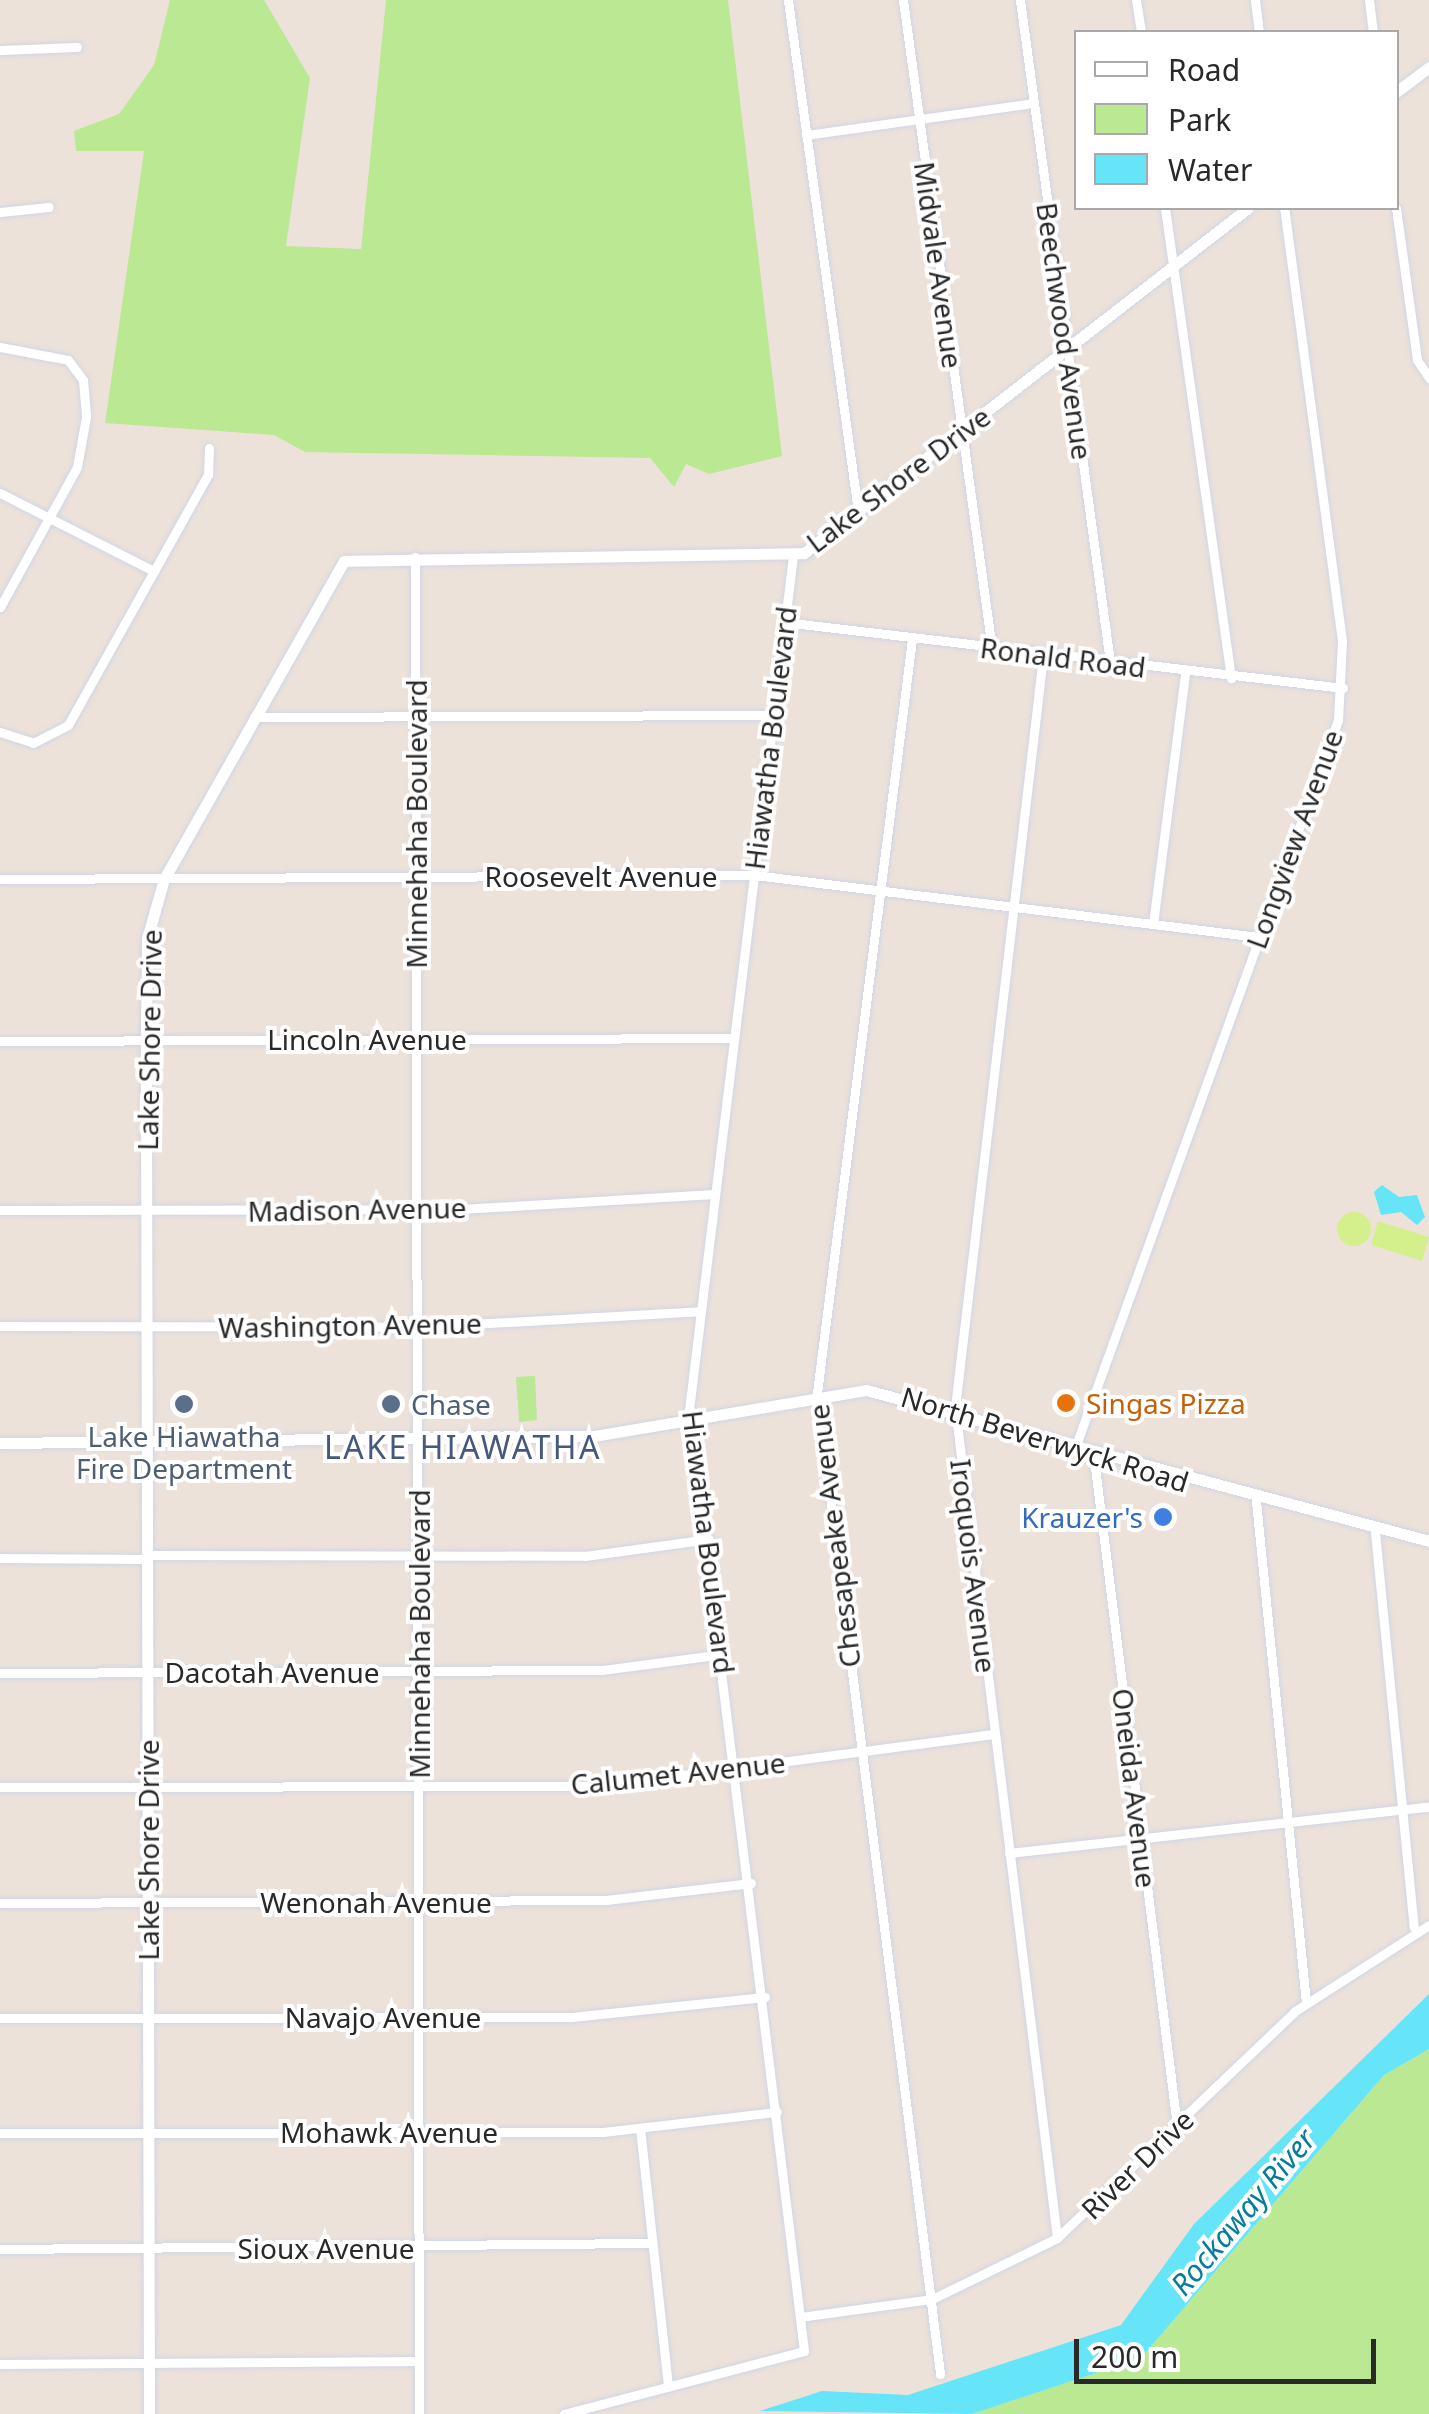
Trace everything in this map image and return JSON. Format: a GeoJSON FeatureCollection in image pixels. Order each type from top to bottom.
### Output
{"type":"FeatureCollection","features":[{"type":"Feature","properties":{"kind":"street"},"geometry":{"type":"LineString","coordinates":[[788,0],[858,512]]}},
{"type":"Feature","properties":{"kind":"street","name":"Midvale Avenue"},"geometry":{"type":"LineString","coordinates":[[903,0],[992,650]]}},
{"type":"Feature","properties":{"kind":"street","name":"Beechwood Avenue"},"geometry":{"type":"LineString","coordinates":[[1020,0],[1110,662]]}},
{"type":"Feature","properties":{"kind":"street"},"geometry":{"type":"LineString","coordinates":[[1136,0],[1141,30]]}},
{"type":"Feature","properties":{"kind":"street"},"geometry":{"type":"LineString","coordinates":[[1255,0],[1260,30]]}},
{"type":"Feature","properties":{"kind":"street"},"geometry":{"type":"LineString","coordinates":[[1368,0],[1373,30]]}},
{"type":"Feature","properties":{"kind":"street"},"geometry":{"type":"LineString","coordinates":[[0,50],[78,47]]}},
{"type":"Feature","properties":{"kind":"street"},"geometry":{"type":"LineString","coordinates":[[1399,90],[1429,67]]}},
{"type":"Feature","properties":{"kind":"street"},"geometry":{"type":"LineString","coordinates":[[806,135],[1034,103]]}},
{"type":"Feature","properties":{"kind":"street"},"geometry":{"type":"LineString","coordinates":[[0,212],[49,208]]}},
{"type":"Feature","properties":{"kind":"street"},"geometry":{"type":"LineString","coordinates":[[1165,210],[1231,678]]}},
{"type":"Feature","properties":{"kind":"street","name":"Lake Shore Drive"},"geometry":{"type":"LineString","coordinates":[[149,2414],[146,1040],[149,919],[164,879],[338,566],[415,555],[793,555],[858,512],[1246,210]]}},
{"type":"Feature","properties":{"kind":"street","name":"Longview Avenue"},"geometry":{"type":"LineString","coordinates":[[1076,1445],[1258,937],[1342,688],[1284,210]]}},
{"type":"Feature","properties":{"kind":"street"},"geometry":{"type":"LineString","coordinates":[[1396,210],[1419,368],[1429,378]]}},
{"type":"Feature","properties":{"kind":"street"},"geometry":{"type":"LineString","coordinates":[[0,347],[56,353],[82,380],[83,448],[52,515],[0,606]]}},
{"type":"Feature","properties":{"kind":"street"},"geometry":{"type":"LineString","coordinates":[[0,732],[33,743],[68,724],[208,475],[209,448]]}},
{"type":"Feature","properties":{"kind":"street"},"geometry":{"type":"LineString","coordinates":[[0,493],[52,515],[154,571]]}},
{"type":"Feature","properties":{"kind":"street","name":"Minnehaha Boulevard"},"geometry":{"type":"LineString","coordinates":[[415,555],[419,2414]]}},
{"type":"Feature","properties":{"kind":"street","name":"Hiawatha Boulevard"},"geometry":{"type":"LineString","coordinates":[[668,2386],[804,2352],[751,1883],[693,1424],[700,1311],[793,555]]}},
{"type":"Feature","properties":{"kind":"street","name":"Ronald Road"},"geometry":{"type":"LineString","coordinates":[[784,622],[992,650],[1342,688]]}},
{"type":"Feature","properties":{"kind":"street","name":"Chesapeake Avenue"},"geometry":{"type":"LineString","coordinates":[[912,638],[816,1393],[940,2374]]}},
{"type":"Feature","properties":{"kind":"street","name":"Iroquois Avenue"},"geometry":{"type":"LineString","coordinates":[[1043,656],[1019,906],[955,1407],[1057,2238]]}},
{"type":"Feature","properties":{"kind":"street"},"geometry":{"type":"LineString","coordinates":[[1153,924],[1185,672]]}},
{"type":"Feature","properties":{"kind":"street"},"geometry":{"type":"LineString","coordinates":[[254,717],[773,715]]}},
{"type":"Feature","properties":{"kind":"street","name":"Roosevelt Avenue"},"geometry":{"type":"LineString","coordinates":[[0,879],[754,876],[1258,937]]}},
{"type":"Feature","properties":{"kind":"street","name":"Lincoln Avenue"},"geometry":{"type":"LineString","coordinates":[[0,1041],[733,1038]]}},
{"type":"Feature","properties":{"kind":"street","name":"Madison Avenue"},"geometry":{"type":"LineString","coordinates":[[0,1210],[418,1209],[714,1194]]}},
{"type":"Feature","properties":{"kind":"street","name":"Washington Avenue"},"geometry":{"type":"LineString","coordinates":[[0,1326],[418,1327],[700,1311]]}},
{"type":"Feature","properties":{"kind":"street","name":"North Beverwyck Road"},"geometry":{"type":"LineString","coordinates":[[0,1443],[418,1441],[693,1424],[816,1393],[894,1392],[955,1407],[1256,1501],[1374,1532],[1429,1541]]}},
{"type":"Feature","properties":{"kind":"street","name":"Oneida Avenue"},"geometry":{"type":"LineString","coordinates":[[1093,1451],[1177,2126]]}},
{"type":"Feature","properties":{"kind":"street"},"geometry":{"type":"LineString","coordinates":[[1256,1501],[1306,2003]]}},
{"type":"Feature","properties":{"kind":"street"},"geometry":{"type":"LineString","coordinates":[[1374,1532],[1414,1927]]}},
{"type":"Feature","properties":{"kind":"street"},"geometry":{"type":"LineString","coordinates":[[0,1558],[585,1556],[709,1539]]}},
{"type":"Feature","properties":{"kind":"street","name":"Dacotah Avenue"},"geometry":{"type":"LineString","coordinates":[[0,1673],[602,1670],[723,1654]]}},
{"type":"Feature","properties":{"kind":"street","name":"Calumet Avenue"},"geometry":{"type":"LineString","coordinates":[[0,1788],[598,1786],[995,1734]]}},
{"type":"Feature","properties":{"kind":"street"},"geometry":{"type":"LineString","coordinates":[[1010,1853],[1429,1807]]}},
{"type":"Feature","properties":{"kind":"street","name":"Wenonah Avenue"},"geometry":{"type":"LineString","coordinates":[[0,1903],[606,1900],[751,1883]]}},
{"type":"Feature","properties":{"kind":"street","name":"River Drive"},"geometry":{"type":"LineString","coordinates":[[800,2317],[929,2299],[1057,2238],[1306,2003],[1414,1927],[1429,1925]]}},
{"type":"Feature","properties":{"kind":"street","name":"Navajo Avenue"},"geometry":{"type":"LineString","coordinates":[[0,2018],[571,2017],[764,1996]]}},
{"type":"Feature","properties":{"kind":"street","name":"Mohawk Avenue"},"geometry":{"type":"LineString","coordinates":[[0,2133],[640,2128],[778,2112]]}},
{"type":"Feature","properties":{"kind":"street"},"geometry":{"type":"LineString","coordinates":[[564,2414],[668,2386],[640,2128]]}},
{"type":"Feature","properties":{"kind":"street","name":"Sioux Avenue"},"geometry":{"type":"LineString","coordinates":[[0,2249],[652,2243]]}},
{"type":"Feature","properties":{"kind":"street"},"geometry":{"type":"LineString","coordinates":[[0,2364],[419,2362]]}},
{"type":"Feature","properties":{"kind":"green space"},"geometry":{"type":"Polygon","coordinates":[[[170,0],[264,0],[310,78],[286,246],[361,249],[386,0],[728,0],[782,456],[709,474],[686,464],[674,487],[650,458],[305,452],[274,435],[105,423],[144,151],[76,151],[74,131],[119,114],[154,65],[170,0]]]}},
{"type":"Feature","properties":{"kind":"green space"},"geometry":{"type":"Polygon","coordinates":[[[1354,1212],[1366,1217],[1371,1229],[1366,1241],[1354,1246],[1342,1241],[1337,1229],[1342,1217],[1354,1212]]]}},
{"type":"Feature","properties":{"kind":"green space"},"geometry":{"type":"Polygon","coordinates":[[[1378,1221],[1429,1237],[1422,1261],[1371,1245],[1378,1221]]]}},
{"type":"Feature","properties":{"kind":"green space"},"geometry":{"type":"Polygon","coordinates":[[[535,1376],[537,1420],[519,1422],[516,1377],[535,1376]]]}},
{"type":"Feature","properties":{"kind":"green space"},"geometry":{"type":"Polygon","coordinates":[[[1429,2049],[1429,2414],[972,2414],[1141,2358],[1384,2075],[1429,2049]]]}},
{"type":"Feature","properties":{"kind":"water"},"geometry":{"type":"Polygon","coordinates":[[[1382,1185],[1399,1197],[1417,1195],[1425,1217],[1417,1225],[1401,1212],[1381,1215],[1374,1192],[1382,1185]]]}},
{"type":"Feature","properties":{"kind":"water","name":"Rockaway River"},"geometry":{"type":"Polygon","coordinates":[[[1429,1994],[1429,2049],[1384,2075],[1141,2358],[972,2414],[760,2411],[822,2391],[908,2395],[1121,2325],[1194,2224],[1429,1994]]]}},
{"type":"Feature","properties":{"kind":"place","name":"Singas Pizza"},"geometry":{"type":"Point","coordinates":[1066,1403]}},
{"type":"Feature","properties":{"kind":"place","name":"Lake Hiawatha Fire Department"},"geometry":{"type":"Point","coordinates":[184,1404]}},
{"type":"Feature","properties":{"kind":"place","name":"Chase"},"geometry":{"type":"Point","coordinates":[391,1404]}},
{"type":"Feature","properties":{"kind":"place","name":"Krauzer's"},"geometry":{"type":"Point","coordinates":[1163,1517]}},
{"type":"Feature","properties":{"kind":"district","name":"LAKE HIAWATHA"},"geometry":{"type":"Point","coordinates":[463,1447]}}]}
